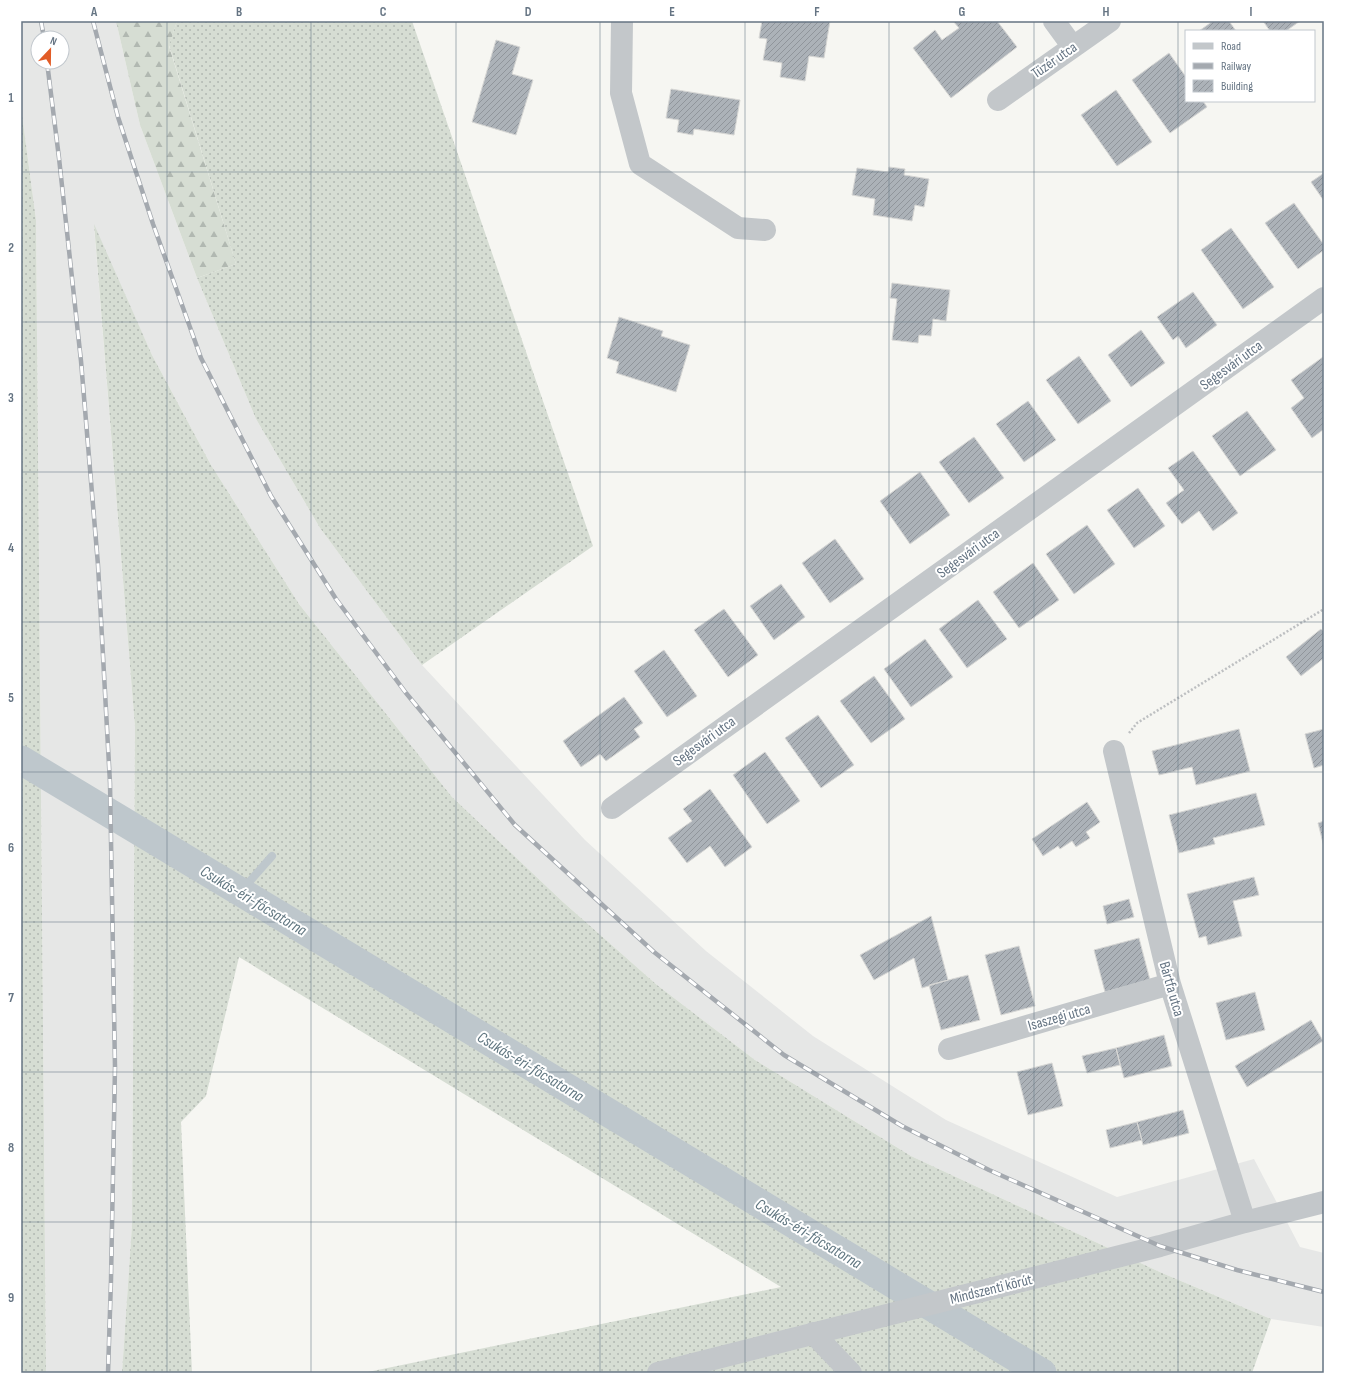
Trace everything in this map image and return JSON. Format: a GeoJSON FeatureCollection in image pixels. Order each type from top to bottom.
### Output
{"type":"FeatureCollection","features":[{"type":"Feature","properties":{"kind":"street"},"geometry":{"type":"LineString","coordinates":[[622,21],[621,93],[640,164],[738,228],[765,230]]}},
{"type":"Feature","properties":{"kind":"street"},"geometry":{"type":"LineString","coordinates":[[1054,21],[1073,47]]}},
{"type":"Feature","properties":{"kind":"street","name":"Tüzér utca"},"geometry":{"type":"LineString","coordinates":[[998,100],[1110,21]]}},
{"type":"Feature","properties":{"kind":"street","name":"Segesvári utca"},"geometry":{"type":"LineString","coordinates":[[612,808],[1324,298]]}},
{"type":"Feature","properties":{"kind":"street","name":"Bártfa utca"},"geometry":{"type":"LineString","coordinates":[[1114,751],[1170,984],[1245,1222]]}},
{"type":"Feature","properties":{"kind":"street","name":"Isaszegi utca"},"geometry":{"type":"LineString","coordinates":[[949,1049],[1170,984]]}},
{"type":"Feature","properties":{"kind":"street","name":"Mindszenti körút"},"geometry":{"type":"LineString","coordinates":[[658,1373],[1160,1246],[1324,1202]]}},
{"type":"Feature","properties":{"kind":"street"},"geometry":{"type":"LineString","coordinates":[[813,1333],[851,1373]]}},
{"type":"Feature","properties":{"kind":"path"},"geometry":{"type":"LineString","coordinates":[[1114,751],[1137,723],[1324,609]]}},
{"type":"Feature","properties":{"kind":"shaded area"},"geometry":{"type":"Polygon","coordinates":[[[21,21],[116,21],[140,125],[197,278],[256,419],[320,528],[422,665],[585,840],[706,951],[813,1036],[946,1120],[1117,1197],[1254,1159],[1300,1247],[1324,1253],[1324,1327],[1271,1319],[1162,1273],[911,1156],[755,1060],[657,985],[563,902],[452,797],[299,604],[211,465],[152,355],[94,226],[135,727],[132,1225],[122,1373],[46,1373],[36,220],[21,107],[21,21]]]}},
{"type":"Feature","properties":{"kind":"green space"},"geometry":{"type":"Polygon","coordinates":[[[116,21],[177,21],[169,46],[236,264],[197,278],[140,125],[116,21]]]}},
{"type":"Feature","properties":{"kind":"green space"},"geometry":{"type":"Polygon","coordinates":[[[177,21],[412,21],[593,546],[422,665],[320,528],[256,419],[197,278],[236,264],[169,45],[177,21]]]}},
{"type":"Feature","properties":{"kind":"green space"},"geometry":{"type":"Polygon","coordinates":[[[21,107],[36,220],[46,1373],[21,1373],[21,107]]]}},
{"type":"Feature","properties":{"kind":"green space"},"geometry":{"type":"Polygon","coordinates":[[[94,224],[152,355],[211,465],[299,604],[452,797],[563,902],[657,985],[755,1060],[911,1156],[1162,1273],[1271,1319],[1252,1373],[363,1373],[781,1287],[239,957],[206,1096],[181,1122],[192,1373],[122,1373],[132,1225],[135,727],[94,224]]]}},
{"type":"Feature","properties":{"kind":"building"},"geometry":{"type":"Polygon","coordinates":[[[762,21],[830,21],[824,58],[809,56],[805,81],[780,77],[782,63],[763,60],[767,39],[759,38],[762,21]]]}},
{"type":"Feature","properties":{"kind":"building"},"geometry":{"type":"Polygon","coordinates":[[[953,21],[997,21],[1017,47],[951,98],[913,48],[935,30],[942,40],[959,28],[953,21]]]}},
{"type":"Feature","properties":{"kind":"building"},"geometry":{"type":"Polygon","coordinates":[[[1213,21],[1229,21],[1235,30],[1200,30],[1213,21]]]}},
{"type":"Feature","properties":{"kind":"building"},"geometry":{"type":"Polygon","coordinates":[[[1263,21],[1300,21],[1287,30],[1269,30],[1263,21]]]}},
{"type":"Feature","properties":{"kind":"building"},"geometry":{"type":"Polygon","coordinates":[[[496,40],[520,47],[512,74],[533,80],[516,135],[472,122],[496,40]]]}},
{"type":"Feature","properties":{"kind":"building"},"geometry":{"type":"Polygon","coordinates":[[[1169,53],[1185,76],[1185,102],[1204,102],[1207,107],[1170,133],[1132,80],[1169,53]]]}},
{"type":"Feature","properties":{"kind":"building"},"geometry":{"type":"Polygon","coordinates":[[[671,89],[740,100],[734,135],[694,129],[693,135],[677,132],[679,120],[666,118],[671,89]]]}},
{"type":"Feature","properties":{"kind":"building"},"geometry":{"type":"Polygon","coordinates":[[[1116,90],[1152,142],[1117,166],[1081,115],[1116,90]]]}},
{"type":"Feature","properties":{"kind":"building"},"geometry":{"type":"Polygon","coordinates":[[[889,167],[905,169],[904,175],[929,179],[924,207],[915,205],[912,221],[873,215],[875,199],[852,195],[857,168],[888,172],[889,167]]]}},
{"type":"Feature","properties":{"kind":"building"},"geometry":{"type":"Polygon","coordinates":[[[1324,173],[1324,201],[1311,182],[1324,173]]]}},
{"type":"Feature","properties":{"kind":"building"},"geometry":{"type":"Polygon","coordinates":[[[1294,203],[1324,245],[1324,250],[1298,269],[1265,223],[1294,203]]]}},
{"type":"Feature","properties":{"kind":"building"},"geometry":{"type":"Polygon","coordinates":[[[1231,228],[1274,287],[1243,309],[1201,250],[1231,228]]]}},
{"type":"Feature","properties":{"kind":"building"},"geometry":{"type":"Polygon","coordinates":[[[892,283],[950,290],[946,321],[933,319],[931,336],[919,335],[918,343],[892,340],[897,299],[890,298],[892,283]]]}},
{"type":"Feature","properties":{"kind":"building"},"geometry":{"type":"Polygon","coordinates":[[[1193,292],[1217,325],[1186,348],[1178,336],[1173,340],[1157,317],[1193,292]]]}},
{"type":"Feature","properties":{"kind":"building"},"geometry":{"type":"Polygon","coordinates":[[[619,317],[663,331],[661,336],[690,345],[676,392],[616,373],[619,362],[607,358],[619,317]]]}},
{"type":"Feature","properties":{"kind":"building"},"geometry":{"type":"Polygon","coordinates":[[[1141,330],[1165,363],[1131,387],[1108,355],[1141,330]]]}},
{"type":"Feature","properties":{"kind":"building"},"geometry":{"type":"Polygon","coordinates":[[[1079,356],[1111,401],[1078,424],[1046,380],[1079,356]]]}},
{"type":"Feature","properties":{"kind":"building"},"geometry":{"type":"Polygon","coordinates":[[[1323,357],[1324,429],[1312,438],[1291,408],[1304,398],[1291,380],[1323,357]]]}},
{"type":"Feature","properties":{"kind":"building"},"geometry":{"type":"Polygon","coordinates":[[[1028,401],[1056,440],[1024,462],[996,424],[1028,401]]]}},
{"type":"Feature","properties":{"kind":"building"},"geometry":{"type":"Polygon","coordinates":[[[1247,411],[1276,450],[1240,476],[1212,436],[1247,411]]]}},
{"type":"Feature","properties":{"kind":"building"},"geometry":{"type":"Polygon","coordinates":[[[974,437],[1004,478],[969,503],[939,462],[974,437]]]}},
{"type":"Feature","properties":{"kind":"building"},"geometry":{"type":"Polygon","coordinates":[[[1193,451],[1238,513],[1213,531],[1199,511],[1182,524],[1166,503],[1184,490],[1168,468],[1193,451]]]}},
{"type":"Feature","properties":{"kind":"building"},"geometry":{"type":"Polygon","coordinates":[[[920,472],[950,515],[910,544],[880,501],[920,472]]]}},
{"type":"Feature","properties":{"kind":"building"},"geometry":{"type":"Polygon","coordinates":[[[1138,488],[1165,526],[1134,548],[1107,510],[1138,488]]]}},
{"type":"Feature","properties":{"kind":"building"},"geometry":{"type":"Polygon","coordinates":[[[1087,525],[1115,564],[1074,594],[1046,554],[1087,525]]]}},
{"type":"Feature","properties":{"kind":"building"},"geometry":{"type":"Polygon","coordinates":[[[835,539],[864,579],[830,603],[802,563],[835,539]]]}},
{"type":"Feature","properties":{"kind":"building"},"geometry":{"type":"Polygon","coordinates":[[[1033,563],[1059,600],[1019,628],[993,592],[1033,563]]]}},
{"type":"Feature","properties":{"kind":"building"},"geometry":{"type":"Polygon","coordinates":[[[781,584],[805,617],[774,640],[750,606],[781,584]]]}},
{"type":"Feature","properties":{"kind":"building"},"geometry":{"type":"Polygon","coordinates":[[[978,600],[1007,639],[967,668],[939,629],[978,600]]]}},
{"type":"Feature","properties":{"kind":"building"},"geometry":{"type":"Polygon","coordinates":[[[724,609],[758,655],[728,677],[694,630],[724,609]]]}},
{"type":"Feature","properties":{"kind":"building"},"geometry":{"type":"Polygon","coordinates":[[[1321,629],[1324,632],[1324,658],[1301,676],[1286,657],[1321,629]]]}},
{"type":"Feature","properties":{"kind":"building"},"geometry":{"type":"Polygon","coordinates":[[[925,639],[953,677],[911,707],[884,669],[925,639]]]}},
{"type":"Feature","properties":{"kind":"building"},"geometry":{"type":"Polygon","coordinates":[[[664,650],[697,696],[667,717],[634,671],[664,650]]]}},
{"type":"Feature","properties":{"kind":"building"},"geometry":{"type":"Polygon","coordinates":[[[874,676],[905,719],[871,743],[840,701],[874,676]]]}},
{"type":"Feature","properties":{"kind":"building"},"geometry":{"type":"Polygon","coordinates":[[[624,697],[643,723],[634,729],[640,737],[606,761],[600,754],[581,767],[563,741],[624,697]]]}},
{"type":"Feature","properties":{"kind":"building"},"geometry":{"type":"Polygon","coordinates":[[[818,715],[854,765],[821,788],[785,738],[818,715]]]}},
{"type":"Feature","properties":{"kind":"building"},"geometry":{"type":"Polygon","coordinates":[[[1239,729],[1250,771],[1196,785],[1192,767],[1159,775],[1152,751],[1239,729]]]}},
{"type":"Feature","properties":{"kind":"building"},"geometry":{"type":"Polygon","coordinates":[[[1324,729],[1324,765],[1314,768],[1305,734],[1324,729]]]}},
{"type":"Feature","properties":{"kind":"building"},"geometry":{"type":"Polygon","coordinates":[[[765,752],[800,801],[767,824],[733,775],[765,752]]]}},
{"type":"Feature","properties":{"kind":"building"},"geometry":{"type":"Polygon","coordinates":[[[710,789],[752,847],[725,867],[710,846],[687,863],[668,838],[692,821],[683,809],[710,789]]]}},
{"type":"Feature","properties":{"kind":"building"},"geometry":{"type":"Polygon","coordinates":[[[1256,793],[1265,825],[1213,838],[1215,844],[1179,853],[1169,815],[1256,793]]]}},
{"type":"Feature","properties":{"kind":"building"},"geometry":{"type":"Polygon","coordinates":[[[1087,802],[1100,822],[1086,832],[1090,838],[1076,847],[1072,841],[1060,849],[1058,846],[1043,856],[1032,839],[1087,802]]]}},
{"type":"Feature","properties":{"kind":"building"},"geometry":{"type":"Polygon","coordinates":[[[1324,821],[1324,847],[1318,823],[1324,821]]]}},
{"type":"Feature","properties":{"kind":"building"},"geometry":{"type":"Polygon","coordinates":[[[1254,877],[1259,895],[1233,901],[1242,936],[1208,945],[1206,936],[1199,938],[1187,894],[1254,877]]]}},
{"type":"Feature","properties":{"kind":"building"},"geometry":{"type":"Polygon","coordinates":[[[1129,899],[1134,917],[1107,924],[1103,906],[1129,899]]]}},
{"type":"Feature","properties":{"kind":"building"},"geometry":{"type":"Polygon","coordinates":[[[931,916],[948,980],[922,988],[914,958],[874,980],[860,955],[931,916]]]}},
{"type":"Feature","properties":{"kind":"building"},"geometry":{"type":"Polygon","coordinates":[[[1139,938],[1150,980],[1105,992],[1094,950],[1139,938]]]}},
{"type":"Feature","properties":{"kind":"building"},"geometry":{"type":"Polygon","coordinates":[[[1019,946],[1035,1006],[1001,1015],[985,955],[1019,946]]]}},
{"type":"Feature","properties":{"kind":"building"},"geometry":{"type":"Polygon","coordinates":[[[968,975],[980,1020],[941,1030],[929,985],[968,975]]]}},
{"type":"Feature","properties":{"kind":"building"},"geometry":{"type":"Polygon","coordinates":[[[1255,992],[1265,1030],[1226,1040],[1216,1003],[1255,992]]]}},
{"type":"Feature","properties":{"kind":"building"},"geometry":{"type":"Polygon","coordinates":[[[1311,1020],[1323,1041],[1247,1087],[1235,1066],[1311,1020]]]}},
{"type":"Feature","properties":{"kind":"building"},"geometry":{"type":"Polygon","coordinates":[[[1164,1035],[1172,1066],[1124,1078],[1116,1048],[1164,1035]]]}},
{"type":"Feature","properties":{"kind":"building"},"geometry":{"type":"Polygon","coordinates":[[[1116,1048],[1120,1065],[1087,1073],[1082,1056],[1116,1048]]]}},
{"type":"Feature","properties":{"kind":"building"},"geometry":{"type":"Polygon","coordinates":[[[1052,1063],[1063,1106],[1028,1115],[1017,1072],[1052,1063]]]}},
{"type":"Feature","properties":{"kind":"building"},"geometry":{"type":"Polygon","coordinates":[[[1183,1110],[1189,1133],[1143,1145],[1137,1122],[1183,1110]]]}},
{"type":"Feature","properties":{"kind":"building"},"geometry":{"type":"Polygon","coordinates":[[[1137,1122],[1142,1140],[1110,1148],[1106,1130],[1137,1122]]]}},
{"type":"Feature","properties":{"kind":"waterway","name":"Csukás-éri-főcsatorna"},"geometry":{"type":"LineString","coordinates":[[21,760],[1042,1373]]}},
{"type":"Feature","properties":{"kind":"waterway"},"geometry":{"type":"LineString","coordinates":[[243,893],[250,881],[272,856]]}},
{"type":"Feature","properties":{"kind":"railway"},"geometry":{"type":"LineString","coordinates":[[41,21],[43,30]]}},
{"type":"Feature","properties":{"kind":"railway"},"geometry":{"type":"LineString","coordinates":[[93,21],[118,117],[153,224],[201,358],[271,496],[336,599],[406,693],[515,825],[654,952],[784,1055],[902,1126],[989,1170],[1160,1246],[1237,1270],[1324,1292]]}},
{"type":"Feature","properties":{"kind":"railway"},"geometry":{"type":"LineString","coordinates":[[48,70],[81,361],[98,565],[110,783],[115,1067],[108,1373]]}}]}
